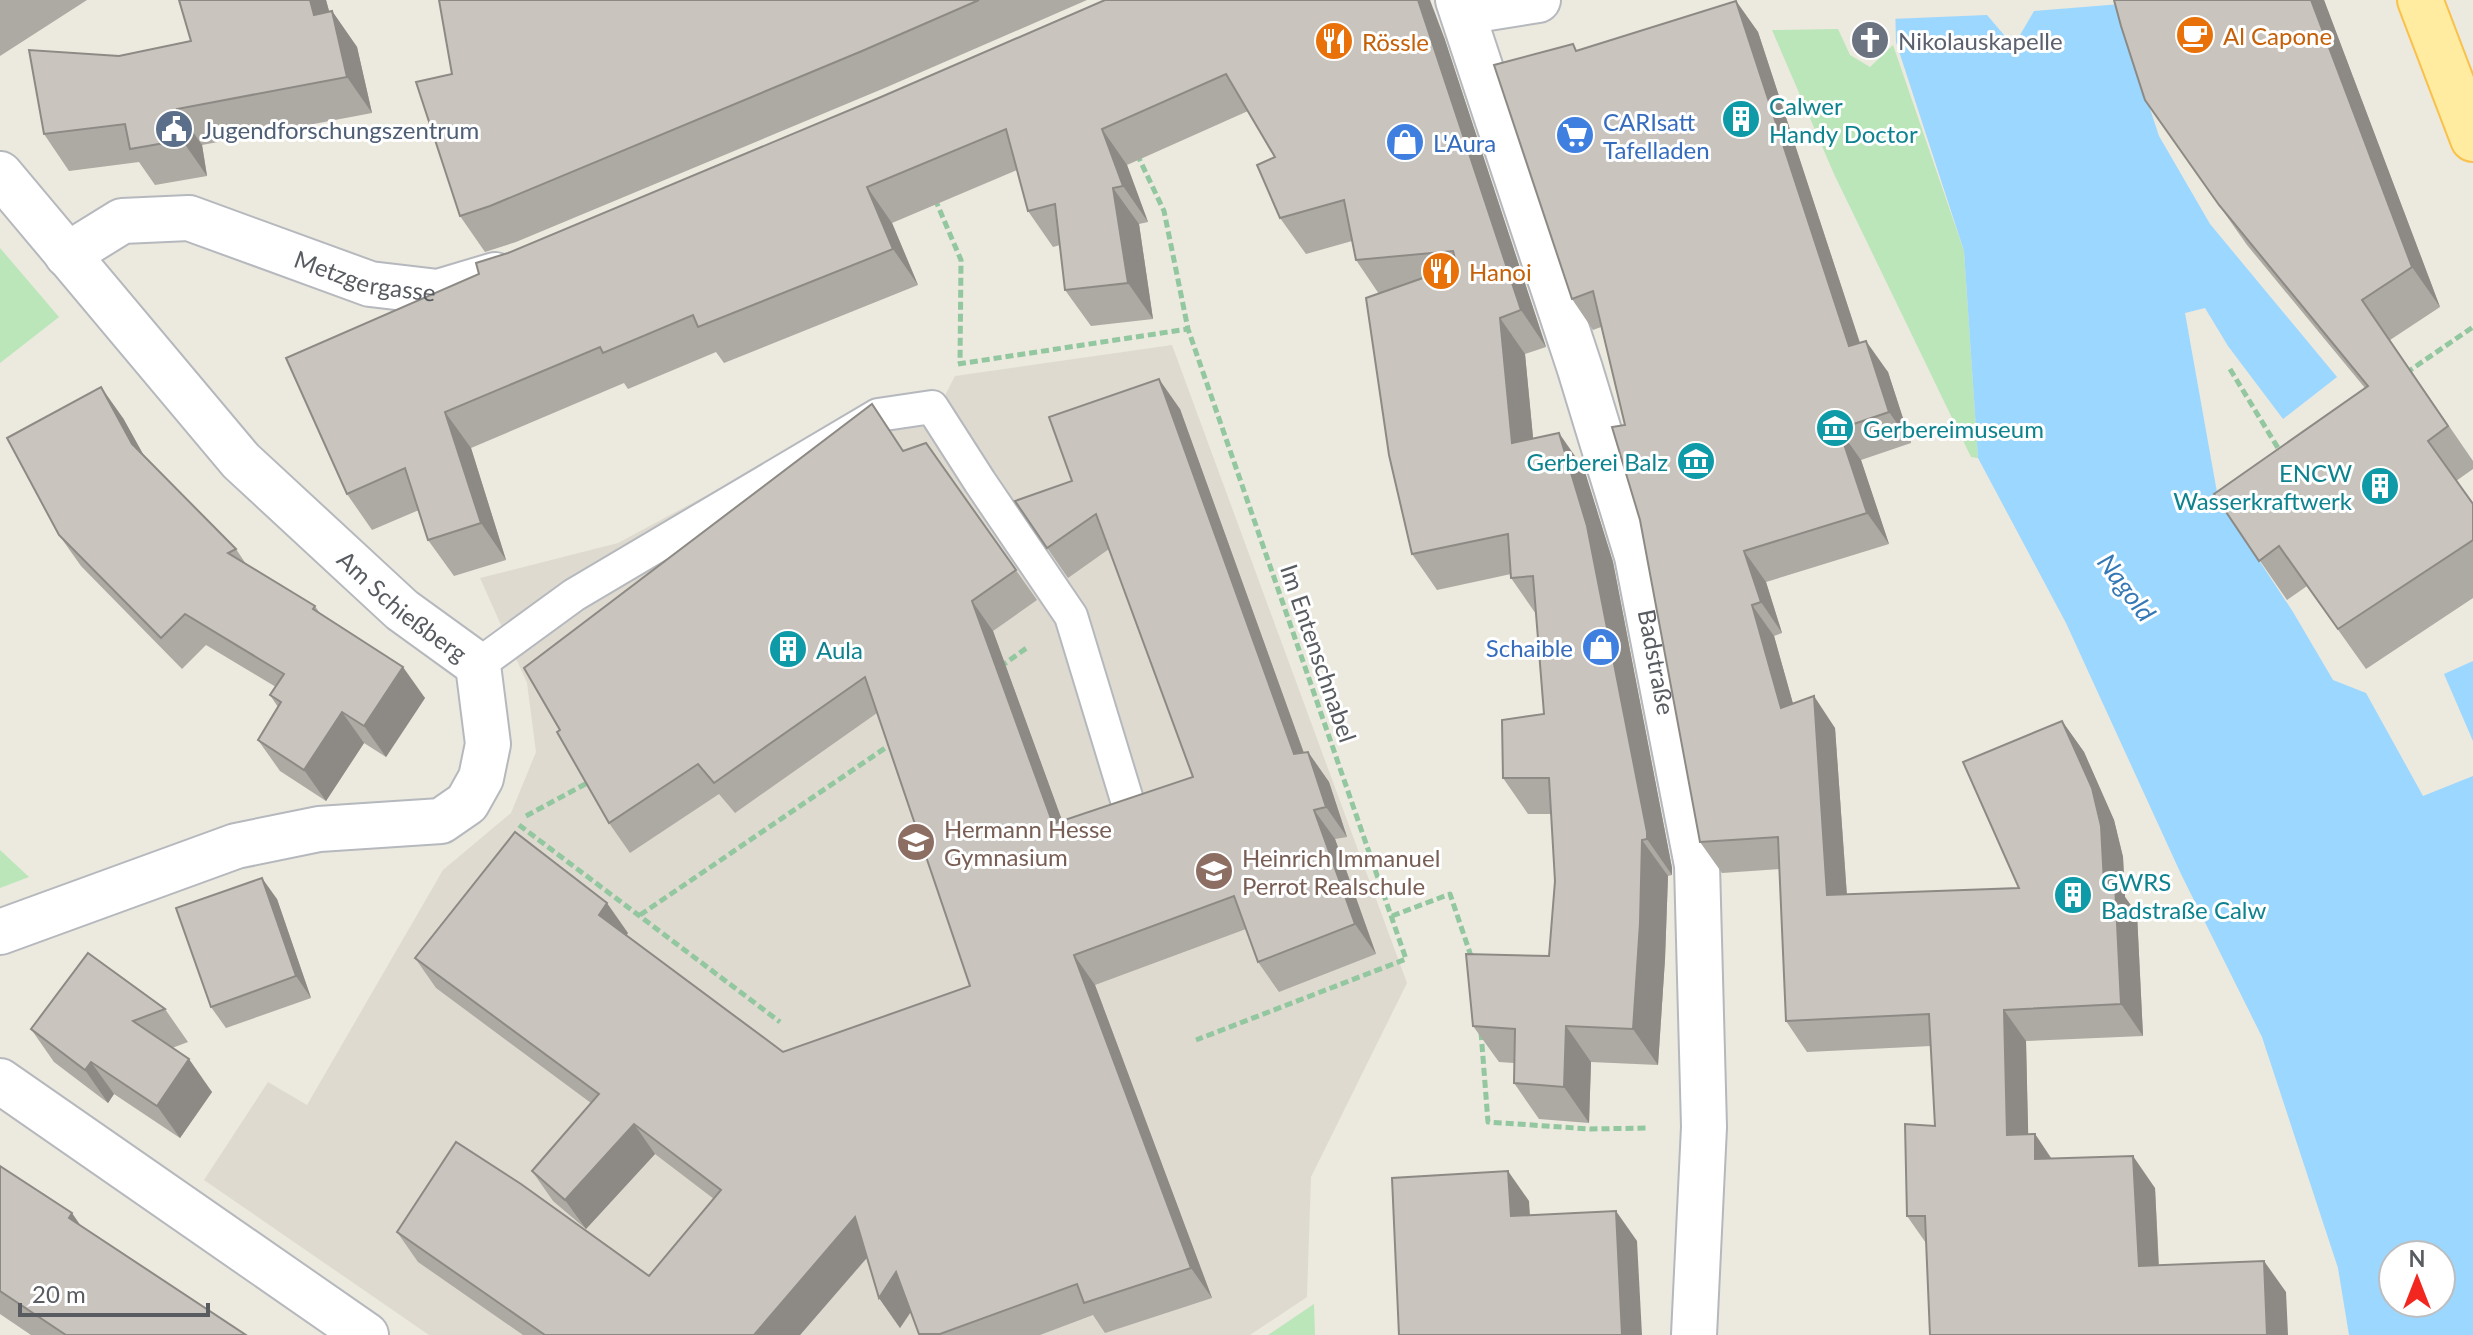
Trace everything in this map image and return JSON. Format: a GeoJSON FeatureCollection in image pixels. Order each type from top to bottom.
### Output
{"type":"FeatureCollection","features":[{"type":"Feature","properties":{"kind":"main road"},"geometry":{"type":"LineString","coordinates":[[2420,0],[2473,139]]}},
{"type":"Feature","properties":{"kind":"street"},"geometry":{"type":"LineString","coordinates":[[1460,6],[1538,0]]}},
{"type":"Feature","properties":{"kind":"street","name":"Badstraße"},"geometry":{"type":"LineString","coordinates":[[1460,6],[1580,369],[1637,556],[1697,865],[1704,1127],[1694,1335]]}},
{"type":"Feature","properties":{"kind":"street","name":"Am Schießberg"},"geometry":{"type":"LineString","coordinates":[[0,174],[241,461],[402,610],[478,665],[488,744],[481,778],[467,803],[441,821],[319,829],[236,846],[0,932]]}},
{"type":"Feature","properties":{"kind":"street","name":"Metzgergasse"},"geometry":{"type":"LineString","coordinates":[[67,255],[122,221],[189,218],[370,284],[438,292],[531,263]]}},
{"type":"Feature","properties":{"kind":"street"},"geometry":{"type":"LineString","coordinates":[[0,1081],[366,1335]]}},
{"type":"Feature","properties":{"kind":"lane"},"geometry":{"type":"LineString","coordinates":[[478,665],[574,595],[878,415],[932,407],[1071,616],[1127,800]]}},
{"type":"Feature","properties":{"kind":"path","name":"Im Entenschnabel"},"geometry":{"type":"LineString","coordinates":[[1131,142],[1164,211],[1188,329],[1406,959],[1196,1040]]}},
{"type":"Feature","properties":{"kind":"path"},"geometry":{"type":"LineString","coordinates":[[932,192],[961,260],[960,363]]}},
{"type":"Feature","properties":{"kind":"path"},"geometry":{"type":"LineString","coordinates":[[2396,380],[2473,327]]}},
{"type":"Feature","properties":{"kind":"path"},"geometry":{"type":"LineString","coordinates":[[950,366],[1188,329]]}},
{"type":"Feature","properties":{"kind":"path"},"geometry":{"type":"LineString","coordinates":[[2230,369],[2282,455]]}},
{"type":"Feature","properties":{"kind":"path"},"geometry":{"type":"LineString","coordinates":[[994,671],[1071,616]]}},
{"type":"Feature","properties":{"kind":"path"},"geometry":{"type":"LineString","coordinates":[[640,915],[904,735]]}},
{"type":"Feature","properties":{"kind":"path"},"geometry":{"type":"LineString","coordinates":[[589,782],[514,822],[780,1022]]}},
{"type":"Feature","properties":{"kind":"path"},"geometry":{"type":"LineString","coordinates":[[1392,916],[1450,894],[1472,960]]}},
{"type":"Feature","properties":{"kind":"path"},"geometry":{"type":"LineString","coordinates":[[1480,1018],[1488,1122],[1590,1129]]}},
{"type":"Feature","properties":{"kind":"shaded area","name":"Hermann Hesse Gymnasium"},"geometry":{"type":"Polygon","coordinates":[[[1172,345],[1407,983],[1311,1177],[1307,1297],[1250,1335],[429,1335],[204,1180],[268,1082],[307,1105],[443,870],[511,813],[536,752],[527,683],[480,578],[618,543],[880,402],[941,403],[955,376],[1172,345]]]}},
{"type":"Feature","properties":{"kind":"green space"},"geometry":{"type":"Polygon","coordinates":[[[1838,29],[1850,55],[1870,67],[1893,45],[1964,251],[1978,458],[1971,457],[1834,174],[1772,30],[1838,29]]]}},
{"type":"Feature","properties":{"kind":"green space"},"geometry":{"type":"Polygon","coordinates":[[[0,248],[59,317],[0,363],[0,248]]]}},
{"type":"Feature","properties":{"kind":"green space"},"geometry":{"type":"Polygon","coordinates":[[[0,850],[29,877],[0,888],[0,850]]]}},
{"type":"Feature","properties":{"kind":"green space"},"geometry":{"type":"Polygon","coordinates":[[[1314,1304],[1315,1335],[1268,1335],[1314,1304]]]}},
{"type":"Feature","properties":{"kind":"water","name":"Nagold"},"geometry":{"type":"Polygon","coordinates":[[[1895,0],[2117,0],[2118,12],[2159,136],[2210,224],[2337,377],[2283,419],[2228,346],[2205,308],[2185,313],[2218,498],[2293,612],[2333,680],[2366,693],[2423,796],[2473,776],[2473,1335],[2349,1335],[2338,1268],[2262,1037],[2181,874],[2066,623],[1978,458],[1964,251],[1896,42],[1895,0]]]}},
{"type":"Feature","properties":{"kind":"water"},"geometry":{"type":"Polygon","coordinates":[[[2473,661],[2473,741],[2444,674],[2473,661]]]}},
{"type":"Feature","properties":{"kind":"pier"},"geometry":{"type":"Polygon","coordinates":[[[1891,0],[2121,0],[2121,4],[2034,11],[2016,42],[2010,42],[1987,15],[1891,19],[1891,0]]]}},
{"type":"Feature","properties":{"kind":"building"},"geometry":{"type":"Polygon","coordinates":[[[179,0],[310,0],[314,15],[332,11],[347,77],[177,109],[182,140],[130,149],[125,124],[44,134],[29,50],[119,56],[191,41],[179,0]]]}},
{"type":"Feature","properties":{"kind":"building"},"geometry":{"type":"Polygon","coordinates":[[[439,0],[979,0],[460,216],[416,82],[452,74],[439,0]]]}},
{"type":"Feature","properties":{"kind":"building"},"geometry":{"type":"Polygon","coordinates":[[[1105,0],[1418,0],[1521,310],[1500,318],[1512,443],[1559,433],[1587,526],[1647,832],[1647,839],[1642,840],[1633,1029],[1566,1026],[1564,1087],[1514,1083],[1515,1029],[1473,1026],[1466,954],[1549,956],[1555,881],[1549,778],[1503,778],[1502,720],[1544,714],[1533,576],[1511,578],[1508,534],[1412,554],[1389,455],[1366,298],[1457,266],[1453,251],[1356,260],[1344,200],[1280,218],[1257,165],[1275,157],[1226,74],[1102,129],[1123,186],[1113,188],[1128,283],[1065,290],[1055,204],[1028,211],[1006,129],[867,187],[893,249],[698,327],[693,315],[603,353],[600,347],[445,412],[481,523],[428,540],[405,468],[347,494],[286,358],[479,274],[476,263],[508,253],[1105,0]]]}},
{"type":"Feature","properties":{"kind":"building"},"geometry":{"type":"Polygon","coordinates":[[[2114,0],[2311,0],[2412,267],[2362,300],[2448,426],[2428,441],[2473,504],[2473,540],[2338,629],[2279,546],[2259,561],[2214,494],[2368,386],[2219,205],[2145,100],[2114,0]]]}},
{"type":"Feature","properties":{"kind":"building"},"geometry":{"type":"Polygon","coordinates":[[[1736,1],[1849,346],[1866,341],[1889,412],[1839,429],[1867,513],[1744,551],[1761,602],[1752,605],[1781,708],[1814,696],[1827,895],[2019,888],[1963,762],[2062,721],[2092,788],[2101,826],[2104,883],[2115,883],[2121,1004],[2004,1010],[2007,1135],[2035,1134],[2035,1159],[2133,1156],[2139,1266],[2264,1261],[2267,1335],[1930,1335],[1925,1216],[1907,1216],[1905,1124],[1935,1126],[1929,1014],[1786,1021],[1778,837],[1700,842],[1640,520],[1612,427],[1625,425],[1593,291],[1572,299],[1494,65],[1573,44],[1576,51],[1736,1]]]}},
{"type":"Feature","properties":{"kind":"building"},"geometry":{"type":"Polygon","coordinates":[[[1159,379],[1294,754],[1308,752],[1326,807],[1314,810],[1355,924],[1258,962],[1234,896],[1074,955],[1191,1268],[1084,1303],[1077,1284],[940,1334],[919,1334],[896,1272],[879,1298],[855,1217],[754,1335],[545,1335],[397,1232],[456,1142],[521,1184],[649,1276],[721,1190],[634,1124],[565,1200],[532,1171],[599,1094],[415,958],[515,832],[607,903],[599,915],[783,1052],[970,986],[865,677],[714,783],[698,764],[609,823],[524,668],[872,404],[903,451],[926,443],[1016,570],[972,601],[1053,824],[1193,777],[1096,514],[1047,548],[1015,501],[1072,481],[1049,417],[1159,379]]]}},
{"type":"Feature","properties":{"kind":"building"},"geometry":{"type":"Polygon","coordinates":[[[101,387],[132,444],[236,549],[228,553],[315,606],[313,609],[403,667],[364,726],[342,712],[304,770],[258,740],[281,702],[270,695],[284,674],[185,614],[161,638],[59,535],[7,438],[101,387]]]}},
{"type":"Feature","properties":{"kind":"building"},"geometry":{"type":"Polygon","coordinates":[[[262,878],[296,976],[211,1007],[176,908],[262,878]]]}},
{"type":"Feature","properties":{"kind":"building"},"geometry":{"type":"Polygon","coordinates":[[[88,953],[165,1009],[133,1021],[189,1059],[157,1106],[91,1062],[85,1070],[31,1029],[88,953]]]}},
{"type":"Feature","properties":{"kind":"building"},"geometry":{"type":"Polygon","coordinates":[[[0,1166],[72,1213],[69,1218],[246,1335],[66,1335],[0,1291],[0,1166]]]}},
{"type":"Feature","properties":{"kind":"building"},"geometry":{"type":"Polygon","coordinates":[[[1508,1171],[1511,1216],[1616,1211],[1622,1335],[1399,1335],[1392,1178],[1508,1171]]]}},
{"type":"Feature","properties":{"kind":"place","name":"Al Capone"},"geometry":{"type":"Point","coordinates":[2195,35]}},
{"type":"Feature","properties":{"kind":"place","name":"Nikolauskapelle"},"geometry":{"type":"Point","coordinates":[1870,40]}},
{"type":"Feature","properties":{"kind":"place","name":"Rössle"},"geometry":{"type":"Point","coordinates":[1334,41]}},
{"type":"Feature","properties":{"kind":"place","name":"Calwer Handy Doctor"},"geometry":{"type":"Point","coordinates":[1741,119]}},
{"type":"Feature","properties":{"kind":"place","name":"Jugendforschungszentrum"},"geometry":{"type":"Point","coordinates":[174,129]}},
{"type":"Feature","properties":{"kind":"place","name":"CARIsatt Tafelladen"},"geometry":{"type":"Point","coordinates":[1575,135]}},
{"type":"Feature","properties":{"kind":"place","name":"L'Aura"},"geometry":{"type":"Point","coordinates":[1405,142]}},
{"type":"Feature","properties":{"kind":"place","name":"Hanoi"},"geometry":{"type":"Point","coordinates":[1441,271]}},
{"type":"Feature","properties":{"kind":"place","name":"Gerbereimuseum"},"geometry":{"type":"Point","coordinates":[1835,428]}},
{"type":"Feature","properties":{"kind":"place","name":"Gerberei Balz"},"geometry":{"type":"Point","coordinates":[1696,461]}},
{"type":"Feature","properties":{"kind":"place","name":"ENCW Wasserkraftwerk"},"geometry":{"type":"Point","coordinates":[2380,486]}},
{"type":"Feature","properties":{"kind":"place","name":"Schaible"},"geometry":{"type":"Point","coordinates":[1601,647]}},
{"type":"Feature","properties":{"kind":"place","name":"Aula"},"geometry":{"type":"Point","coordinates":[788,649]}},
{"type":"Feature","properties":{"kind":"place","name":"Hermann Hesse Gymnasium"},"geometry":{"type":"Point","coordinates":[916,842]}},
{"type":"Feature","properties":{"kind":"place","name":"Heinrich Immanuel Perrot Realschule"},"geometry":{"type":"Point","coordinates":[1214,871]}},
{"type":"Feature","properties":{"kind":"place","name":"GWRS Badstraße Calw"},"geometry":{"type":"Point","coordinates":[2073,895]}}]}
